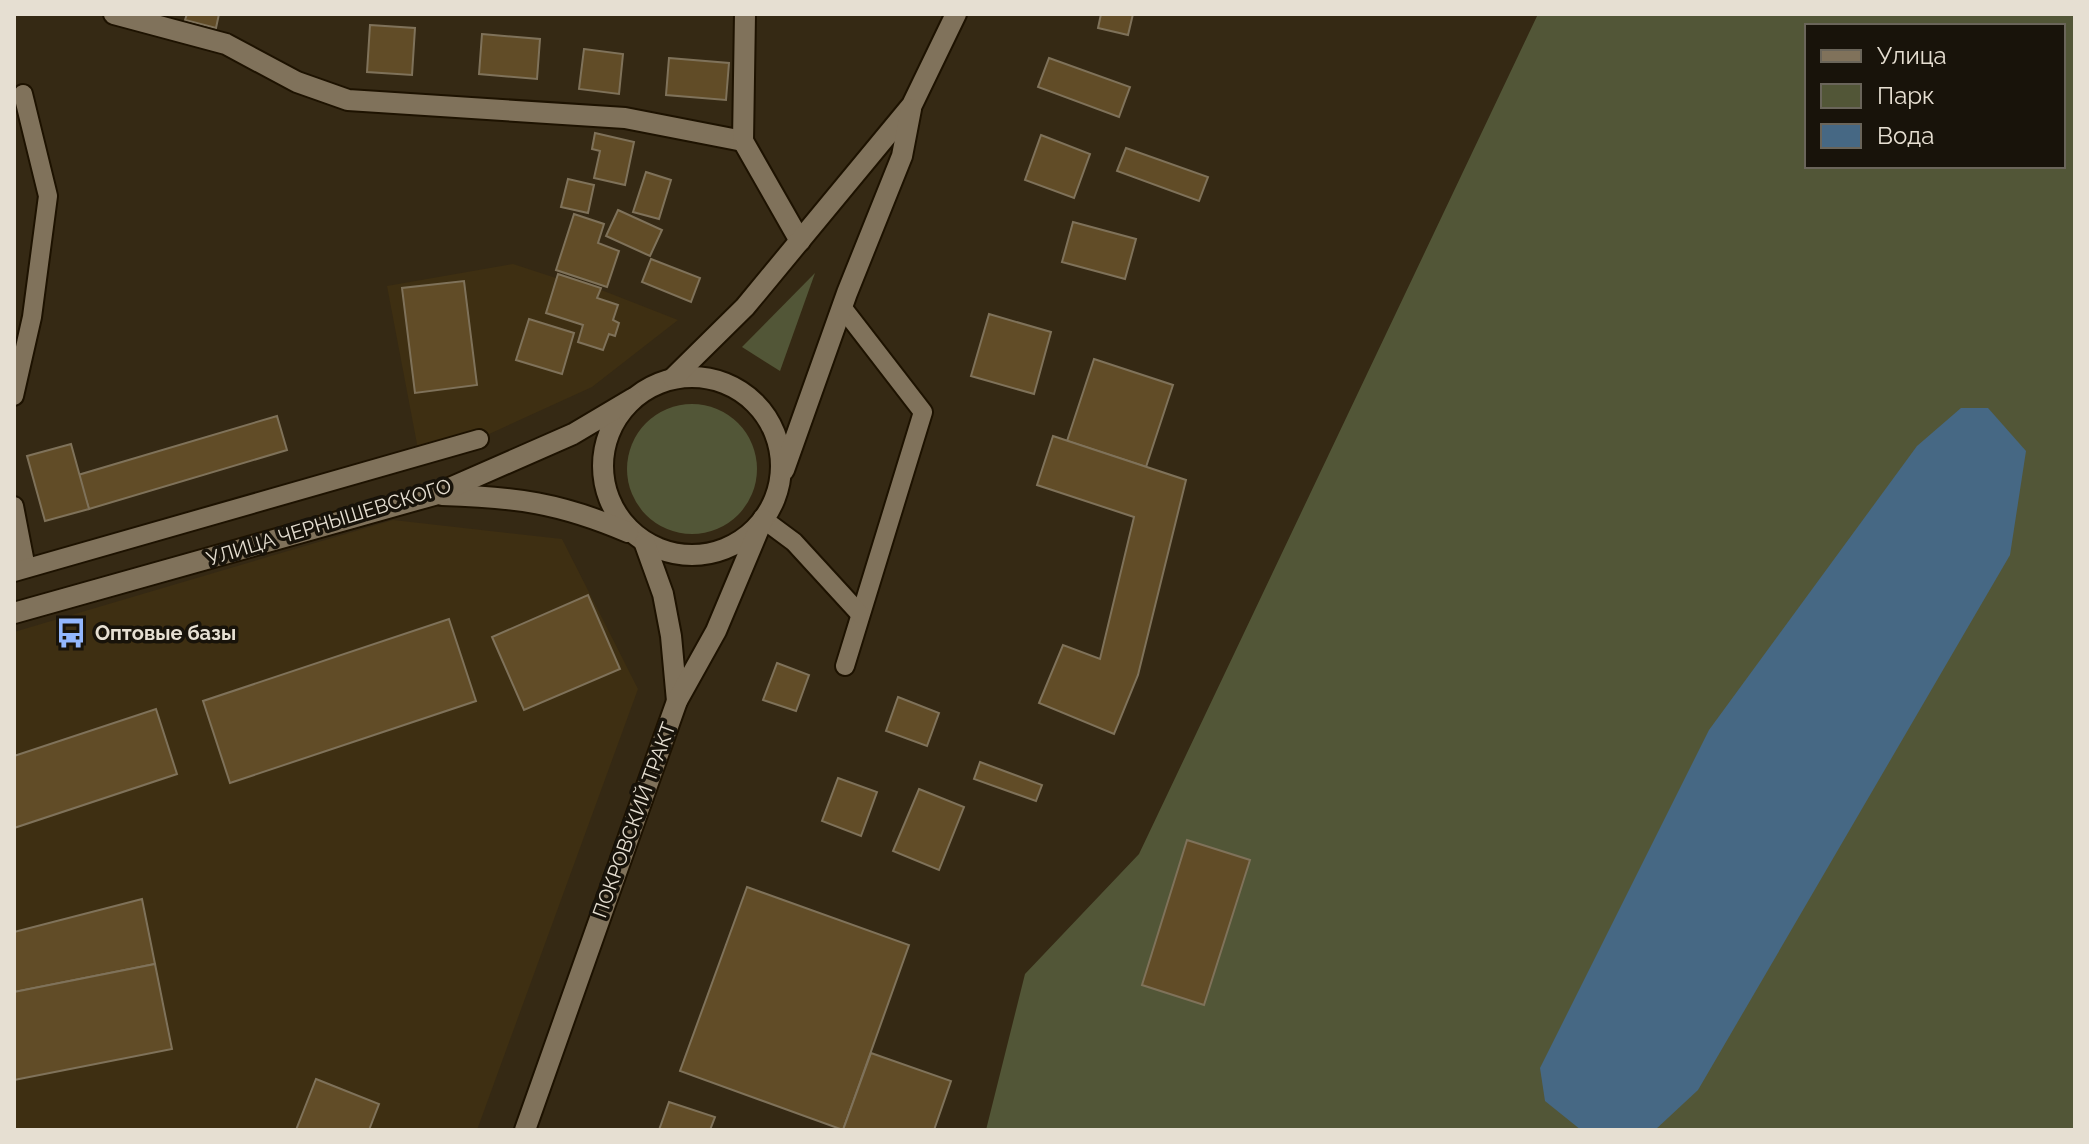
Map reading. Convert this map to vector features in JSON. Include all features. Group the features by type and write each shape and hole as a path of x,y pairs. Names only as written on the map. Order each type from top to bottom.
{"main road":[{"path":"114,14 226,44 297,82 348,100 625,118 743,141"},
{"path":"745,14 743,141 800,241"},
{"path":"673,378 745,307 912,105 956,14"},
{"path":"434,495 538,501 586,514 673,553 695,555 714,552 750,534 773,502 842,307 902,156 912,105"},
{"path":"677,701 671,636 663,594 640,539 609,500 603,458 607,437 617,417 632,399 651,386 673,378 695,377 718,381 739,390 756,404 770,423 781,463 779,483"},
{"name":"УЛИЦА ЧЕРНЫШЕВСКОГО","path":"14,613 434,495 573,434 632,399"},
{"name":"ПОКРОВСКИЙ ТРАКТ","path":"525,1130 677,701 716,631 763,519"}],"lane":[{"path":"14,396 32,317 48,196 23,94"},
{"path":"842,307 923,412 845,666"},
{"path":"14,506 20,570 479,439"},
{"path":"763,519 794,542 860,614"}],"shaded area":[{"path":"513,264 556,278 558,274 563,275 678,320 592,387 421,465 387,286"},
{"path":"393,520 562,539 638,689 477,1130 14,1130 14,632"}],"green space":[{"path":"1538,14 2075,14 2075,1130 986,1130 1025,974 1139,854"},
{"path":"815,273 780,371 742,347"},
{"path":"692,404 717,409 738,423 752,444 757,469 752,494 738,515 717,529 692,534 667,529 646,515 632,494 627,469 632,444 646,423 667,409"}],"water":[{"path":"1961,408 1988,408 2026,451 2010,555 1698,1090 1655,1130 1581,1130 1545,1101 1540,1068 1709,730 1917,446"}],"building":[{"path":"187,14 219,14 216,28 185,20"},
{"path":"1101,14 1133,14 1128,35 1098,28"},
{"path":"370,25 415,28 412,75 367,72"},
{"path":"482,34 540,39 537,79 479,74"},
{"path":"584,49 623,54 619,94 579,89"},
{"path":"669,58 729,63 726,100 666,95"},
{"path":"1049,58 1130,87 1119,117 1038,87"},
{"path":"595,133 634,142 625,185 594,178 600,151 592,149"},
{"path":"1041,135 1090,154 1074,198 1025,180"},
{"path":"1126,148 1208,177 1199,201 1117,171"},
{"path":"646,172 671,180 659,219 633,212"},
{"path":"568,179 594,185 588,213 561,207"},
{"path":"618,210 662,230 650,256 606,236"},
{"path":"574,214 604,224 598,243 619,251 607,287 556,270"},
{"path":"1073,222 1136,239 1125,279 1062,262"},
{"path":"651,259 700,278 691,302 642,282"},
{"path":"558,274 601,288 597,298 618,305 613,320 619,323 615,336 609,334 603,350 578,342 583,325 546,313"},
{"path":"464,281 477,385 415,393 402,288"},
{"path":"989,314 1051,332 1034,394 971,376"},
{"path":"529,319 574,333 562,374 516,360"},
{"path":"1094,359 1173,385 1146,467 1067,441"},
{"path":"277,416 287,450 89,509 78,475"},
{"path":"1053,436 1186,480 1138,675 1114,734 1039,703 1063,645 1100,659 1134,517 1037,485"},
{"path":"71,444 89,509 45,521 27,456"},
{"path":"588,595 620,669 524,710 492,637"},
{"path":"449,619 476,701 230,783 203,701"},
{"path":"777,663 809,675 796,711 763,700"},
{"path":"898,697 939,713 927,746 886,731"},
{"path":"156,709 177,774 14,828 14,756"},
{"path":"980,762 1042,785 1036,801 974,779"},
{"path":"838,778 877,792 861,836 822,821"},
{"path":"919,789 964,807 939,870 893,851"},
{"path":"1187,840 1250,860 1204,1005 1142,985"},
{"path":"747,887 909,945 843,1130 680,1071"},
{"path":"142,899 155,964 14,992 14,932"},
{"path":"155,964 172,1049 14,1080 14,992"},
{"path":"871,1053 951,1081 934,1130 843,1130"},
{"path":"316,1079 379,1104 369,1130 296,1130"},
{"path":"669,1102 715,1117 710,1130 659,1130"}],"place":[{"name":"Оптовые базы","path":"71,633"}]}
